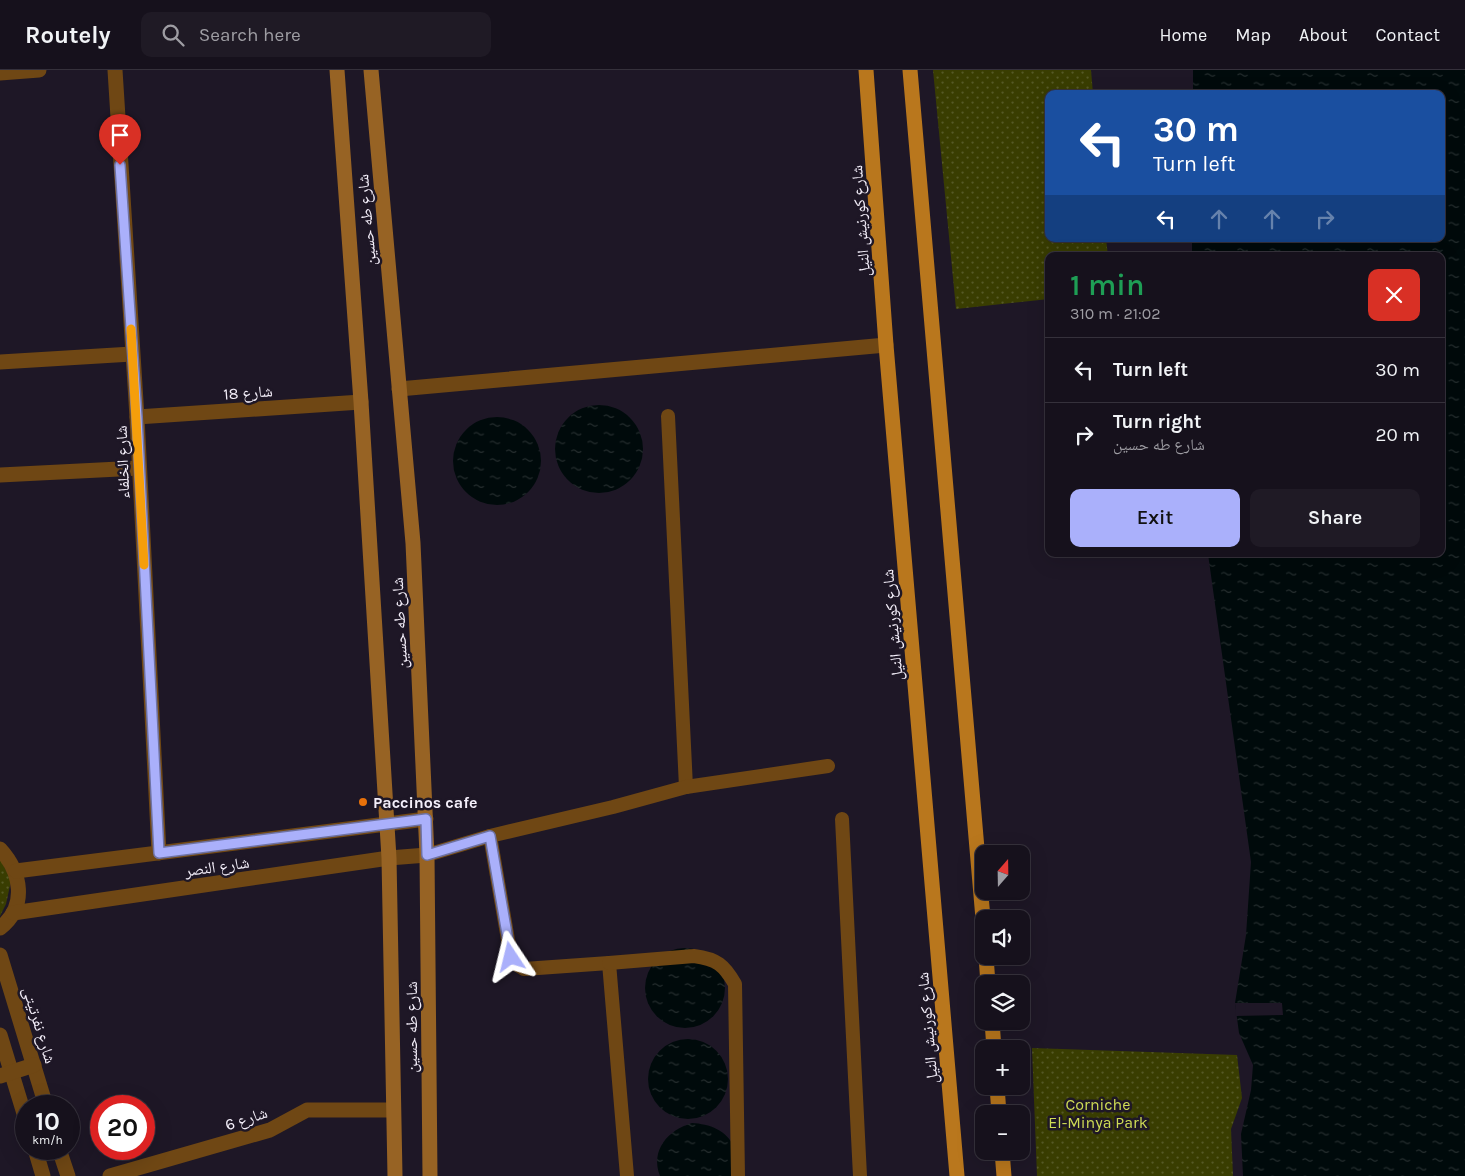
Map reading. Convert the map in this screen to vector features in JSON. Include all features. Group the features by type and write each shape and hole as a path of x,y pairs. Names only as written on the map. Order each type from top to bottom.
{"main road":[{"name":"شارع طه حسين","path":"337,70 361,402 389,858 394,1176"},
{"name":"شارع طه حسين","path":"371,70 413,542 427,855 430,1176"},
{"name":"شارع كورنيش النيل","path":"866,70 886,345 957,1176"},
{"path":"910,70 982,910"},
{"path":"1003,1160 1004,1176"}],"street":[{"path":"0,73 39,70"},
{"name":"شارع الخلفاء","path":"114,70 137,417 159,853"},
{"path":"399,389 886,345"},
{"path":"0,362 132,354"},
{"name":"شارع 18","path":"137,417 361,402"},
{"path":"0,475 139,468"},
{"name":"شارع النصر","path":"16,871 426,819"},
{"path":"0,849 16,871 18,892 13,912 0,928"},
{"name":"شارع النصر","path":"13,912 389,858 427,855"},
{"name":"شارع نفرتيتى","path":"0,955 43,1095"},
{"path":"0,1035 6,1074 15,1095"},
{"path":"6,1074 34,1064"},
{"name":"شارع 6","path":"110,1176 270,1130 307,1110 393,1110"},
{"path":"38,1160 43,1176"},
{"path":"63,1160 68,1176"}],"lane":[{"path":"668,416 686,787"},
{"path":"427,855 490,836 613,807 686,787 828,766"},
{"path":"842,819 860,1176"},
{"path":"490,836 511,957 516,964 524,969 694,956 708,958 726,967 735,984 738,1176"},
{"path":"609,963 628,1176"}],"green space":[{"path":"933,70 1091,70 1093,90 1045,90 1045,242 1106,242 1108,252 1045,252 1045,299 956,309"},
{"path":"0,858 11,881 6,904 0,916"},
{"name":"Corniche El-Minya Park","path":"1032,1048 1237,1055 1242,1098 1231,1129 1233,1176 1037,1176"}],"water":[{"path":"1193,70 1465,70 1465,1176 1243,1176 1241,1134 1251,1090 1253,1065 1239,1033 1235,1003 1246,935 1251,862 1208,557 1445,557 1445,252 1192,252 1192,242 1445,242 1445,90 1193,90"},
{"path":"599,405 616,409 630,418 639,432 643,449 639,466 630,480 616,489 599,493 582,489 568,480 559,466 555,449 559,432 568,418 582,409"},
{"path":"497,417 514,421 528,430 537,444 541,461 537,478 528,492 514,501 497,505 480,501 466,492 457,478 453,461 457,444 466,430 480,421"},
{"path":"685,948 700,951 713,960 722,973 725,988 722,1003 713,1016 700,1025 685,1028 670,1025 657,1016 648,1003 645,988 648,973 657,960 670,951"},
{"path":"688,1039 703,1042 716,1051 725,1064 728,1079 725,1094 716,1107 703,1116 688,1119 673,1116 660,1107 651,1094 648,1079 651,1064 660,1051 673,1042"},
{"path":"692,1123 705,1125 723,1132 735,1151 735,1176 660,1176 657,1158 663,1142 675,1131"}],"pier":[{"path":"1235,1003 1282,1003 1283,1015 1236,1016"}],"slow traffic":[{"path":"131,329 144,565"}],"place":[{"name":"Paccinos cafe","path":"363,802"}],"route":[{"path":"120,165 137,417 159,853 426,819 427,855 490,836 511,957"}]}
